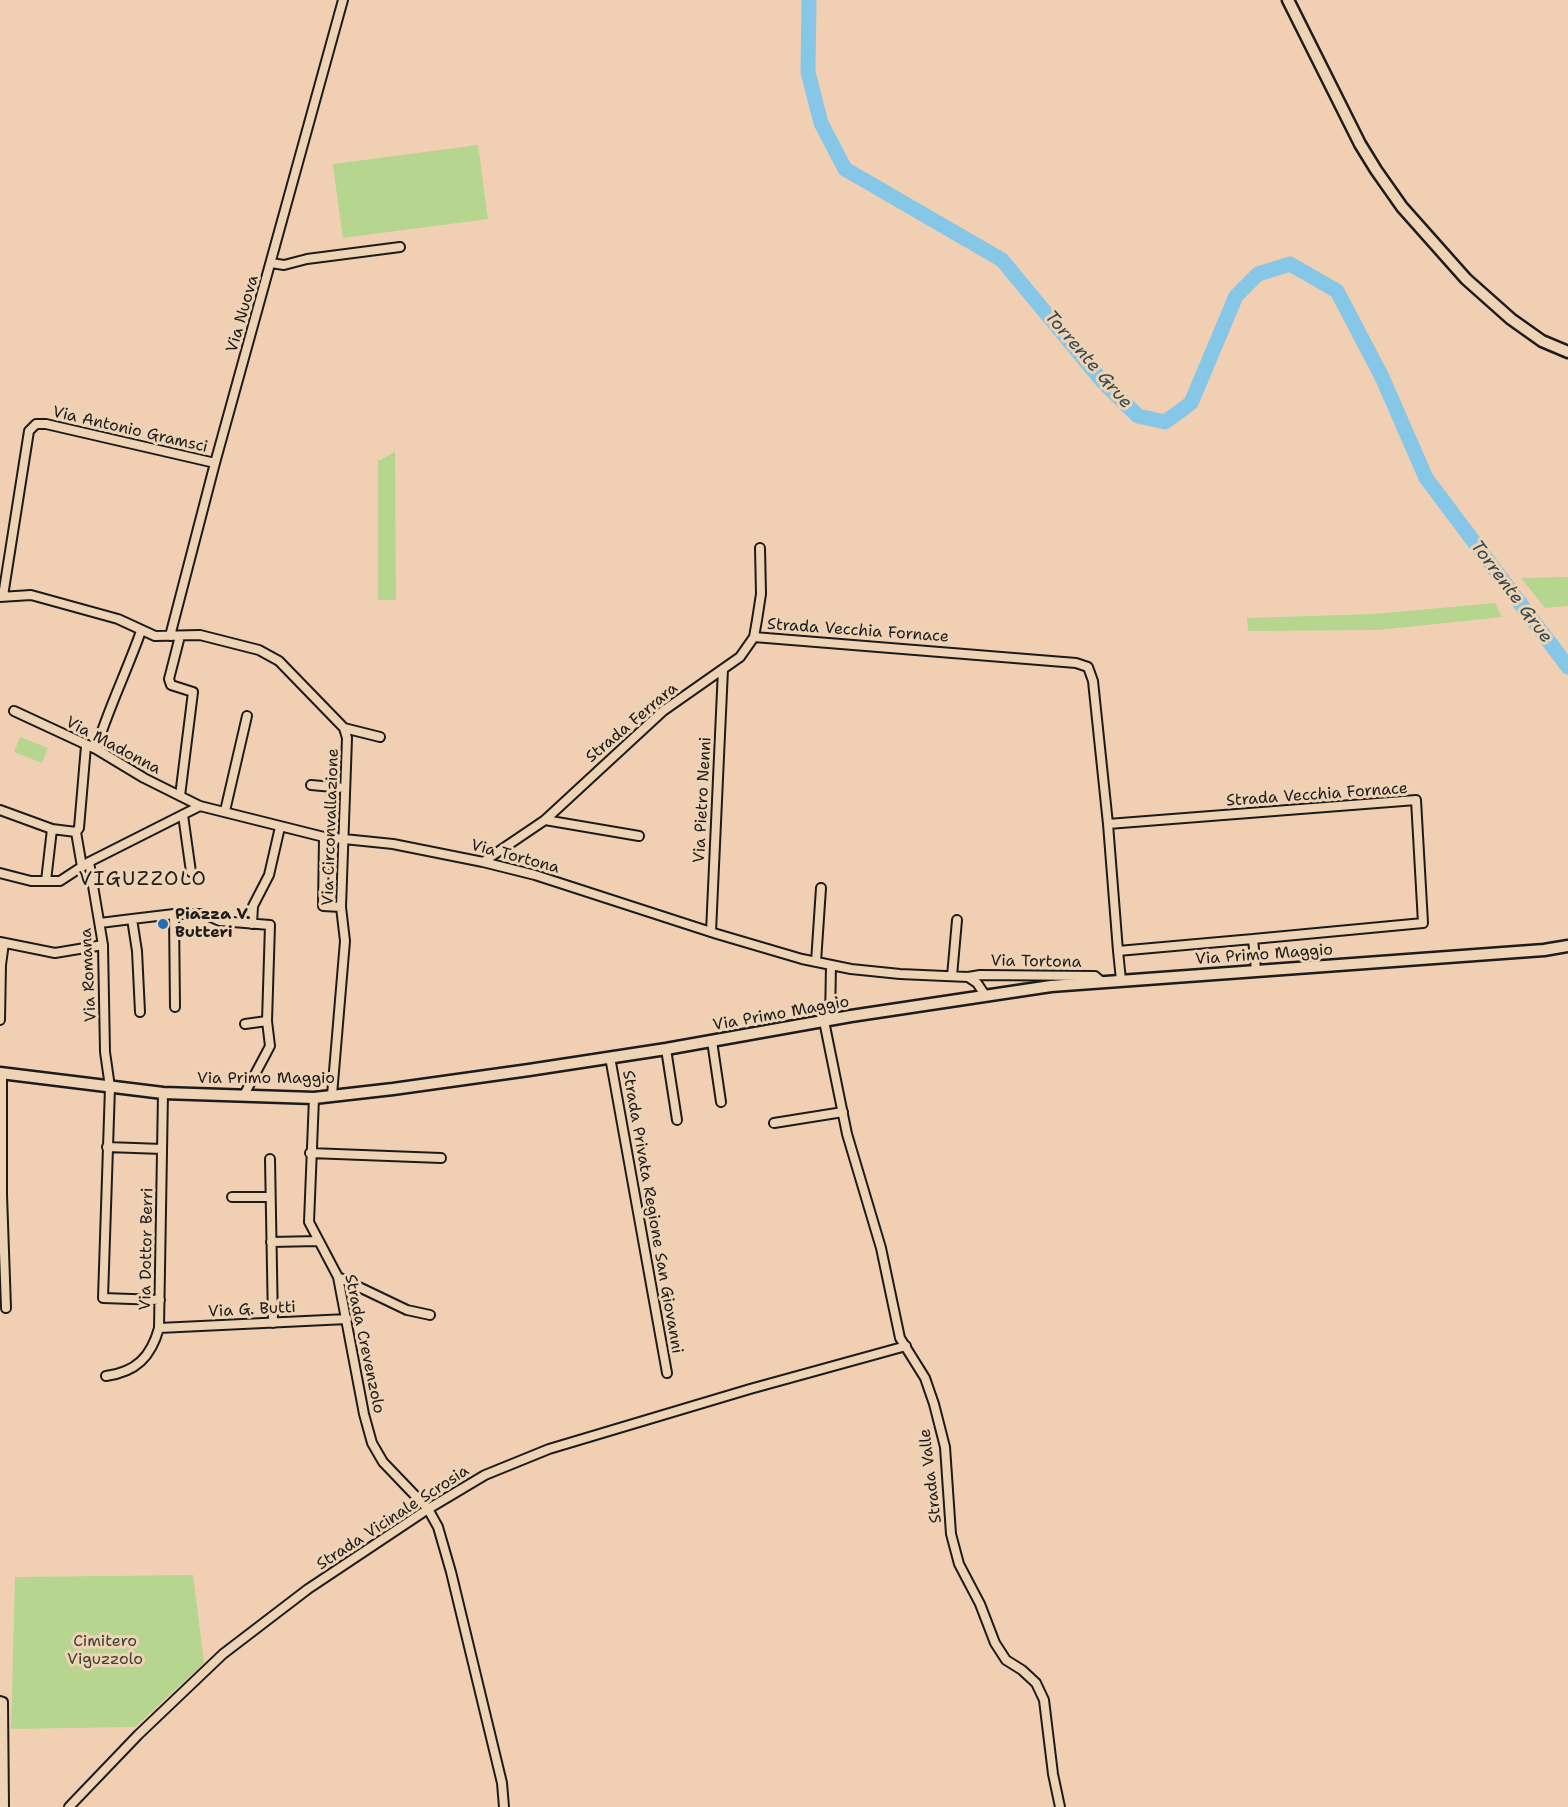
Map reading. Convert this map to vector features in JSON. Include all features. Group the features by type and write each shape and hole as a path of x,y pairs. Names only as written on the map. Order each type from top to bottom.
{"main road":[{"path":"1288,0 1360,144 1402,207 1466,279 1511,319 1542,341 1568,352"},
{"name":"Via Primo Maggio","path":"1,1073 163,1093 314,1098 393,1089 666,1049 985,995 1121,980 1533,951 1568,946"}],"street":[{"name":"Via Nuova","path":"170,636 215,463 343,0"},
{"path":"271,263 284,265 306,259 400,247"},
{"name":"Via Antonio Gramsci","path":"2,596 29,431 36,424 46,424 215,463"},
{"name":"Strada Ferrara","path":"483,862 544,820 663,711 740,657 754,637 761,594 760,548"},
{"name":"Via Circonvallazione","path":"2,596 31,596 118,619 155,636 200,635 220,638 259,650 279,661 344,728 347,738 341,907 345,941 332,1095"},
{"path":"96,750 141,631"},
{"path":"180,636 169,680 171,685 193,692 180,796"},
{"name":"Strada Vecchia Fornace","path":"754,637 965,653 1076,663 1088,667 1093,681 1118,951 1423,923 1416,800 1108,824"},
{"name":"Via Pietro Nenni","path":"711,932 723,669"},
{"name":"Via Madonna","path":"14,711 96,750 144,778 200,806"},
{"path":"225,811 247,716"},
{"path":"344,728 380,737"},
{"name":"Via Romana","path":"86,746 79,828 76,832 86,864 103,945 105,1052 110,1087 103,1298 160,1300"},
{"path":"311,785 344,788"},
{"path":"0,873 31,881 60,881 86,864 200,806"},
{"name":"Via Tortona","path":"200,806 324,837 393,844 535,875 711,932 816,962 850,969 968,977 980,975 1095,976 1102,982"},
{"path":"0,810 52,829 76,832"},
{"path":"183,814 191,872"},
{"path":"544,820 639,836"},
{"path":"252,924 253,906 269,875 280,827"},
{"path":"46,881 52,829"},
{"path":"324,837 323,906 341,907"},
{"path":"816,962 821,888"},
{"path":"174,914 175,1007"},
{"path":"100,923 133,923 174,914 204,914 220,921 270,926 267,1022 270,1046 244,1095"},
{"path":"952,976 957,920"},
{"path":"133,923 140,1012"},
{"path":"1253,939 1256,970"},
{"path":"0,1020 2,943 55,953 103,945"},
{"path":"1118,951 1121,980"},
{"name":"Strada Valle","path":"831,965 827,1021 847,1134 882,1248 900,1338 925,1378 934,1404 945,1447 951,1534 959,1564 980,1604 995,1643 1006,1660 1036,1683 1044,1700 1053,1774 1060,1807"},
{"name":"Via Tortona","path":"968,977 977,983 985,995"},
{"path":"245,1024 267,1022"},
{"path":"712,1041 721,1101"},
{"path":"666,1049 677,1120"},
{"name":"Strada Privata Regione San Giovanni","path":"610,1057 667,1373"},
{"path":"1,1073 6,1308"},
{"name":"Via Dottor Berri","path":"106,1376 124,1374 136,1365 155,1343 159,1328 163,1093"},
{"name":"Strada Crevenzolo","path":"314,1098 309,1222 339,1277 364,1414 372,1443 383,1462 428,1509 438,1527 502,1783 504,1807"},
{"path":"774,1123 843,1112"},
{"path":"107,1148 162,1149"},
{"path":"310,1153 441,1158"},
{"path":"270,1159 273,1323"},
{"path":"232,1197 270,1197"},
{"path":"271,1242 318,1241"},
{"path":"339,1277 407,1310 430,1316"},
{"name":"Via G. Butti","path":"159,1328 347,1319"},
{"name":"Strada Vicinale Scrosia","path":"69,1807 138,1735 222,1654 308,1589 428,1509 485,1475 549,1449 906,1346"},
{"path":"0,1701 3,1702 4,1807"}],"green space":[{"path":"478,145 488,219 343,238 332,159 333,164"},
{"path":"395,452 396,600 378,600 378,461"},
{"path":"1568,577 1568,606 1545,608 1521,578"},
{"path":"1495,603 1502,617 1379,630 1248,631 1247,618 1374,614"},
{"path":"20,737 48,748 42,763 14,752"},
{"name":"Cimitero Viguzzolo","path":"193,1575 204,1663 135,1727 11,1729 15,1577"}],"waterway":[{"name":"Torrente Grue","path":"809,0 808,72 821,123 845,169 1002,260 1103,382 1138,416 1165,422 1191,403 1236,296 1258,274 1290,264 1337,291 1382,377 1426,478 1568,667"}],"place":[{"name":"Piazza V. Butteri","path":"163,924"}],"district":[{"name":"VIGUZZOLO","path":"143,880"}]}
